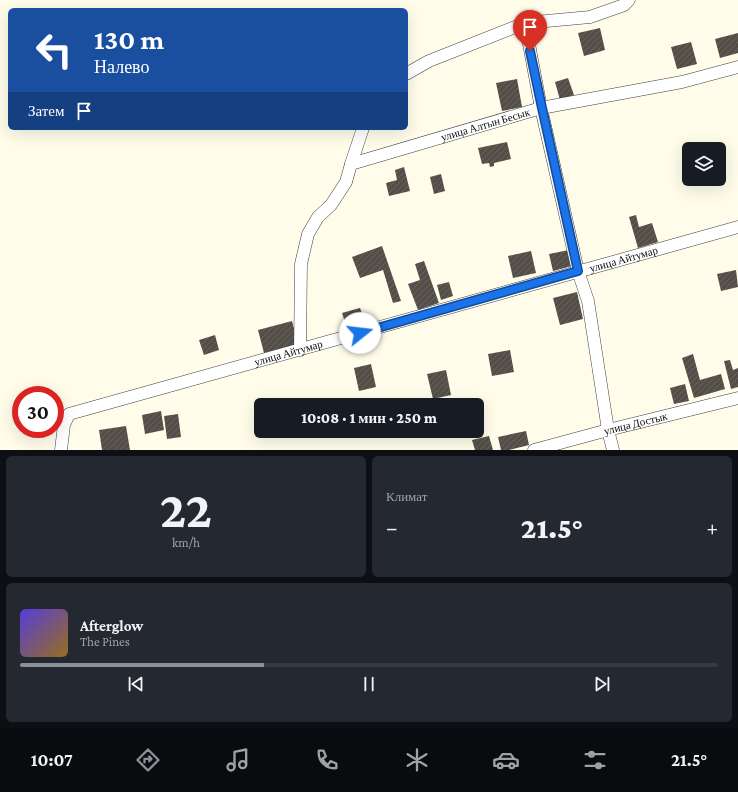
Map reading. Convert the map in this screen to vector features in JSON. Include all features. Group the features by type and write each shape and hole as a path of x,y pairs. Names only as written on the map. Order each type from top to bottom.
{"street":[{"path":"408,73 429,61 525,23 590,17 624,5 628,0"},
{"path":"525,23 578,271 588,301 608,430 614,450"},
{"name":"улица Алтын Бесык","path":"351,164 542,108 682,82 738,67"},
{"path":"300,350 301,264 308,234 318,217 331,204 346,182 362,130"},
{"name":"улица Айтумар","path":"61,450 64,425 69,414 738,227"},
{"name":"улица Достык","path":"534,450 738,398"}],"building":[{"path":"600,28 605,50 584,56 578,33"},
{"path":"738,33 738,53 720,58 715,39"},
{"path":"691,42 697,64 677,69 671,47"},
{"path":"568,78 574,95 560,100 555,82"},
{"path":"517,79 522,107 502,111 496,83"},
{"path":"507,142 511,159 494,163 494,166 490,167 489,163 482,164 478,148"},
{"path":"404,167 410,191 389,196 386,183 397,180 395,170"},
{"path":"441,174 445,191 434,194 430,177"},
{"path":"636,215 639,227 652,223 658,242 638,248 629,217"},
{"path":"382,246 401,301 393,303 383,270 360,278 352,257"},
{"path":"569,250 572,266 553,271 549,254"},
{"path":"531,251 536,273 513,278 508,256"},
{"path":"424,261 439,303 418,310 408,284 420,280 415,264"},
{"path":"736,270 738,287 721,291 717,274"},
{"path":"449,282 453,296 441,300 437,285"},
{"path":"577,292 583,319 560,325 553,298"},
{"path":"360,308 365,322 347,328 342,313"},
{"path":"292,321 298,344 264,353 258,330"},
{"path":"215,335 219,350 204,355 199,340"},
{"path":"510,350 514,372 492,376 488,354"},
{"path":"693,354 700,380 721,374 725,389 694,398 682,358"},
{"path":"730,360 733,370 738,368 738,387 731,389 724,361"},
{"path":"371,364 376,387 359,391 354,368"},
{"path":"446,370 451,395 433,398 427,374"},
{"path":"685,384 689,401 674,404 670,388"},
{"path":"161,411 164,430 145,434 142,415"},
{"path":"178,414 181,437 167,439 164,416"},
{"path":"126,426 130,450 102,450 99,430"},
{"path":"526,431 529,445 509,450 501,450 498,437"},
{"path":"489,436 493,450 475,450 472,440"}],"route":[{"path":"360,333 578,271 530,51"}]}
